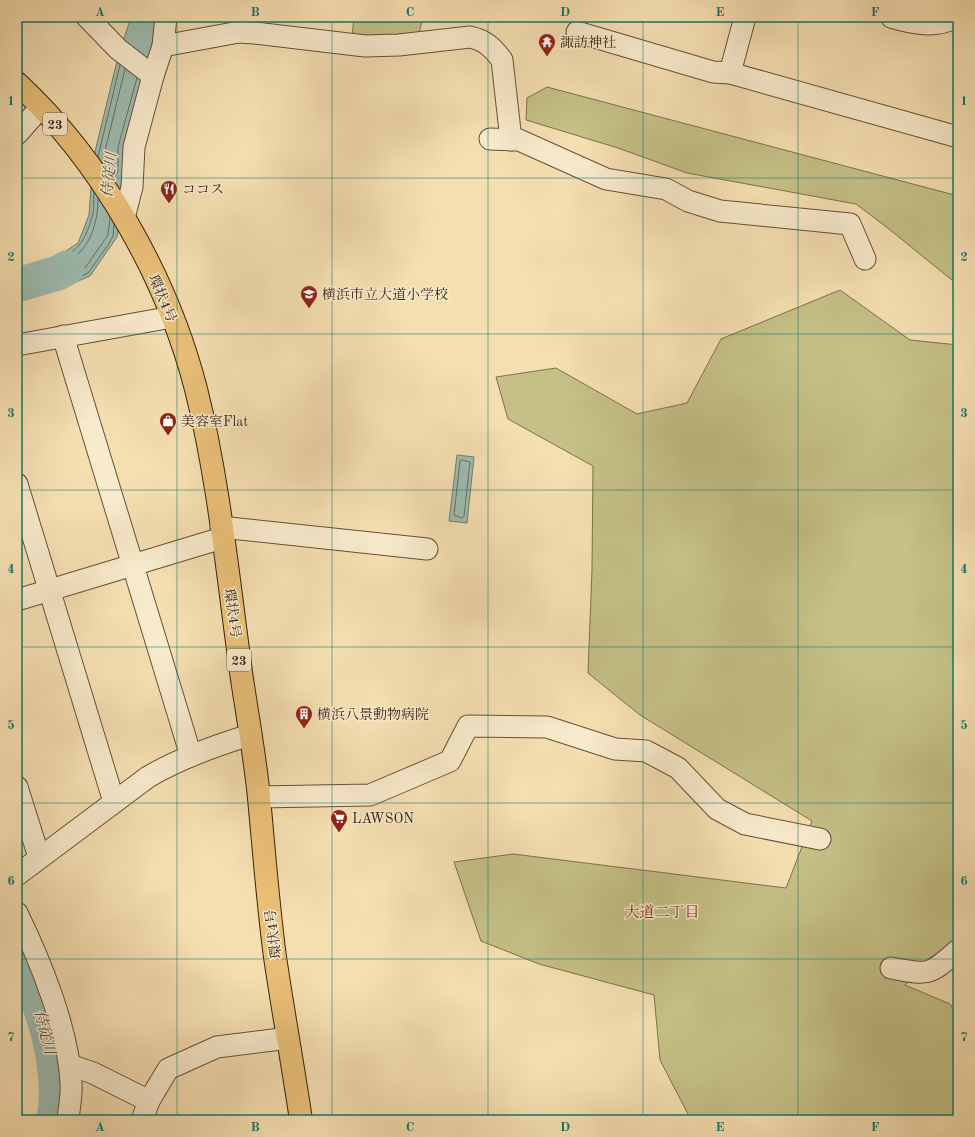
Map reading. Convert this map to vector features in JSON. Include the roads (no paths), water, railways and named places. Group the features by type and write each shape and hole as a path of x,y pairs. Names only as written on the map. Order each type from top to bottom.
{"main road":[{"name":"23","path":"17,83 41,107 90,166 123,216"},
{"name":"環状4号","path":"123,216 147,261 172,317 195,388 222,532 259,797 275,958 301,1120"}],"street":[{"path":"87,17 118,49 151,74"},
{"path":"123,216 132,187 134,147 151,74 163,46 166,17"},
{"path":"730,73 745,17"},
{"path":"892,17 911,22 929,24 955,17"},
{"path":"163,46 239,32 255,32 365,46 400,46 470,37 482,39 496,51 502,60 511,140"},
{"path":"577,32 713,72 730,73 958,137"},
{"path":"17,134 41,107"},
{"path":"490,139 518,140 606,179 666,189 688,200 720,211 850,224 865,259"},
{"path":"17,345 172,317"},
{"path":"63,336 191,756"},
{"path":"17,484 114,802"},
{"path":"17,600 133,565 222,532 427,549"},
{"path":"259,797 370,794 450,761 468,726 547,727 615,749 646,751 678,768 717,809 745,824 820,839"},
{"path":"17,875 39,857 152,774 209,748 250,735"},
{"path":"17,787 39,857"},
{"path":"17,913 32,944 59,1019 70,1065 72,1085 68,1120"},
{"path":"891,968 918,973 928,973 938,967 958,950"},
{"path":"70,1065 93,1073 145,1110 168,1069 217,1047 288,1038"}],"water":[{"path":"131,17 162,17 122,183 117,237 90,276 69,285 26,298 18,268 58,256 78,243 89,215 93,160 118,57"},
{"path":"457,455 474,457 467,523 449,521"}],"waterway":[{"name":"侍従川","path":"17,285 58,273 67,268"},
{"name":"侍従川","path":"17,948 34,989 48,1032 53,1054 56,1076 54,1120"}],"place":[{"name":"諏訪神社","path":"547,57"},
{"name":"ココス","path":"169,204"},
{"name":"横浜市立大道小学校","path":"309,309"},
{"name":"美容室Flat","path":"168,436"},
{"name":"横浜八景動物病院","path":"304,729"},
{"name":"LAWSON","path":"339,833"}],"district":[{"name":"大道二丁目","path":"662,912"}]}
